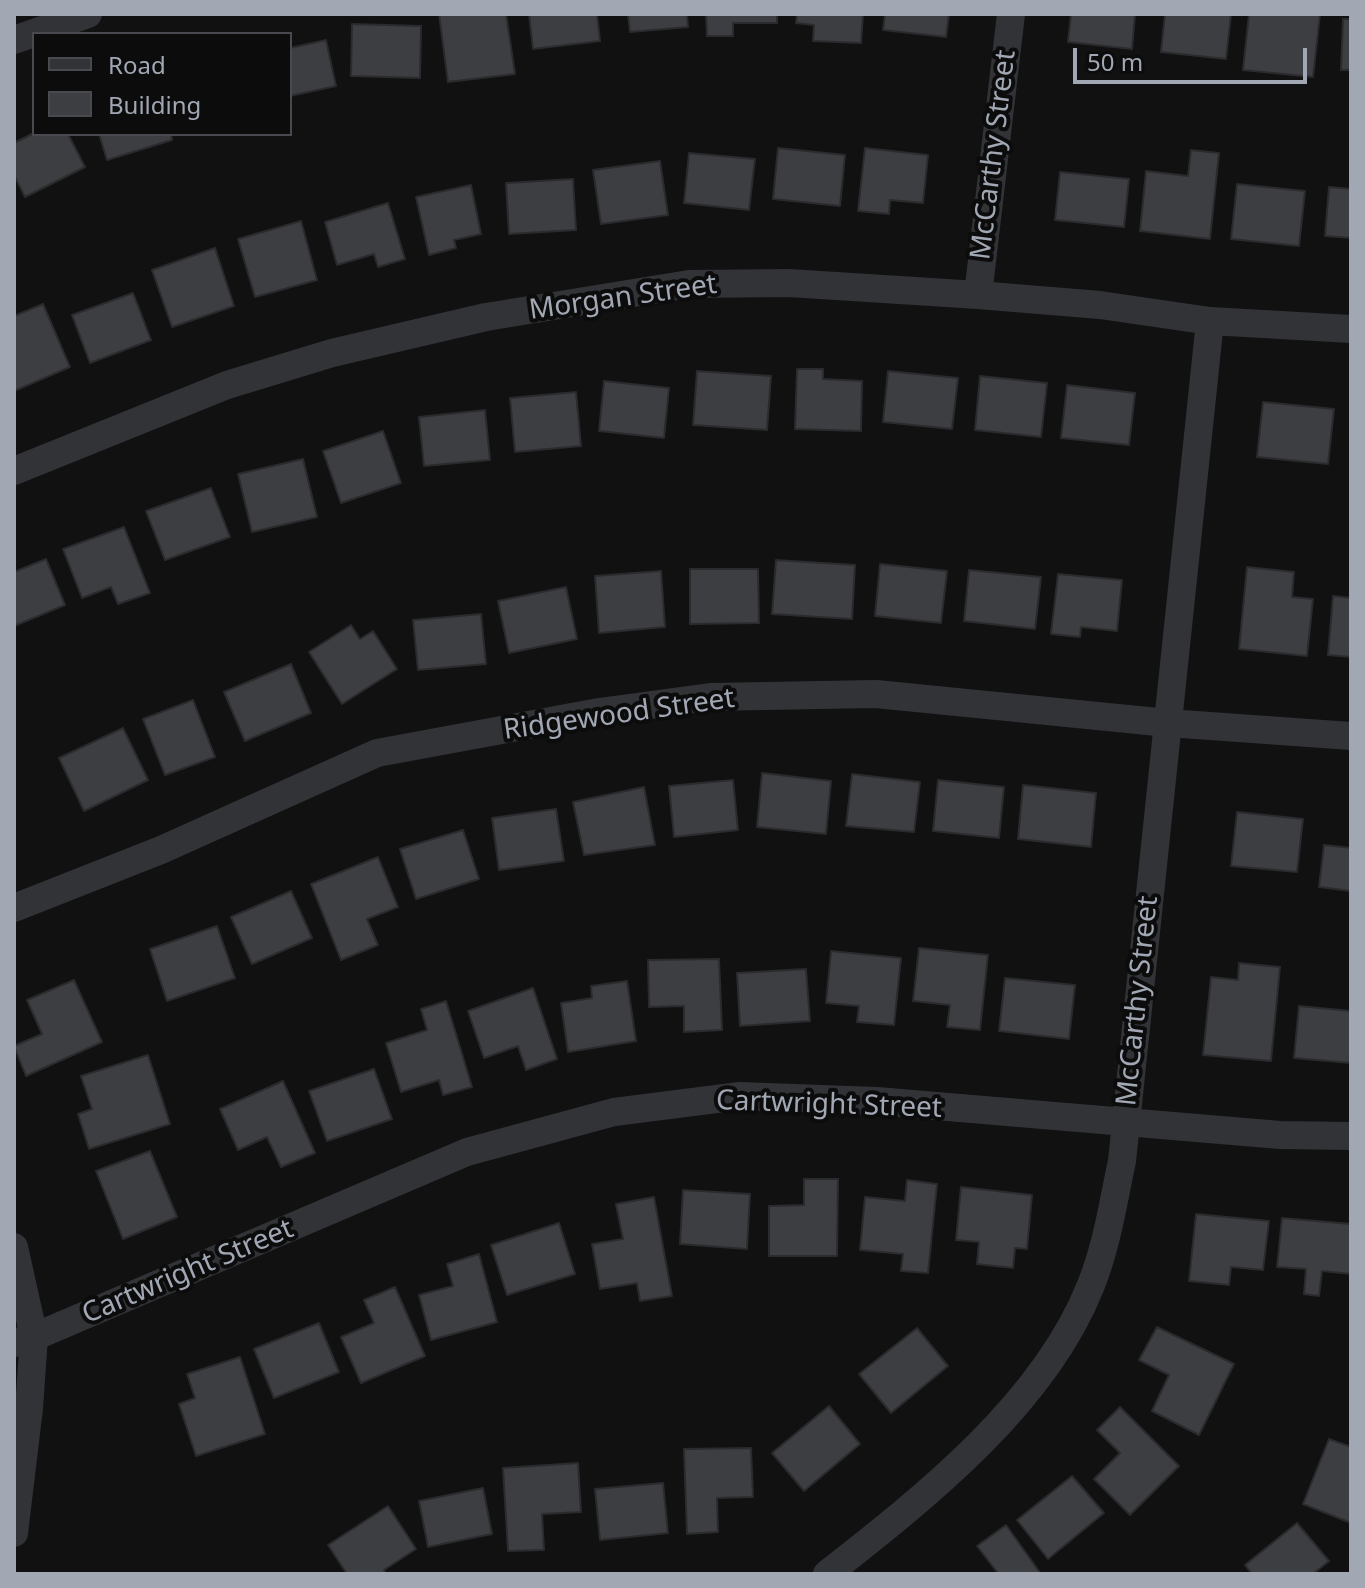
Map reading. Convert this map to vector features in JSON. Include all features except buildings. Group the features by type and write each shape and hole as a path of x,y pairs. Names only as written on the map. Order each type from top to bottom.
{"street":[{"path":"37,32 88,14"},
{"name":"McCarthy Street","path":"978,295 1011,14"},
{"name":"Morgan Street","path":"14,471 227,385 332,353 486,317 689,284 789,283 978,295 1100,305 1210,321 1351,329"},
{"name":"McCarthy Street","path":"827,1574 962,1461 1027,1394 1075,1320 1091,1286 1108,1231 1122,1161 1210,321"},
{"name":"Ridgewood Street","path":"14,908 161,850 377,753 599,712 710,697 876,694 1168,723 1351,736"},
{"name":"Cartwright Street","path":"24,1340 467,1152 614,1112 740,1096 877,1101 1280,1135 1351,1136"},
{"path":"14,1247 24,1340 14,1533"}]}
